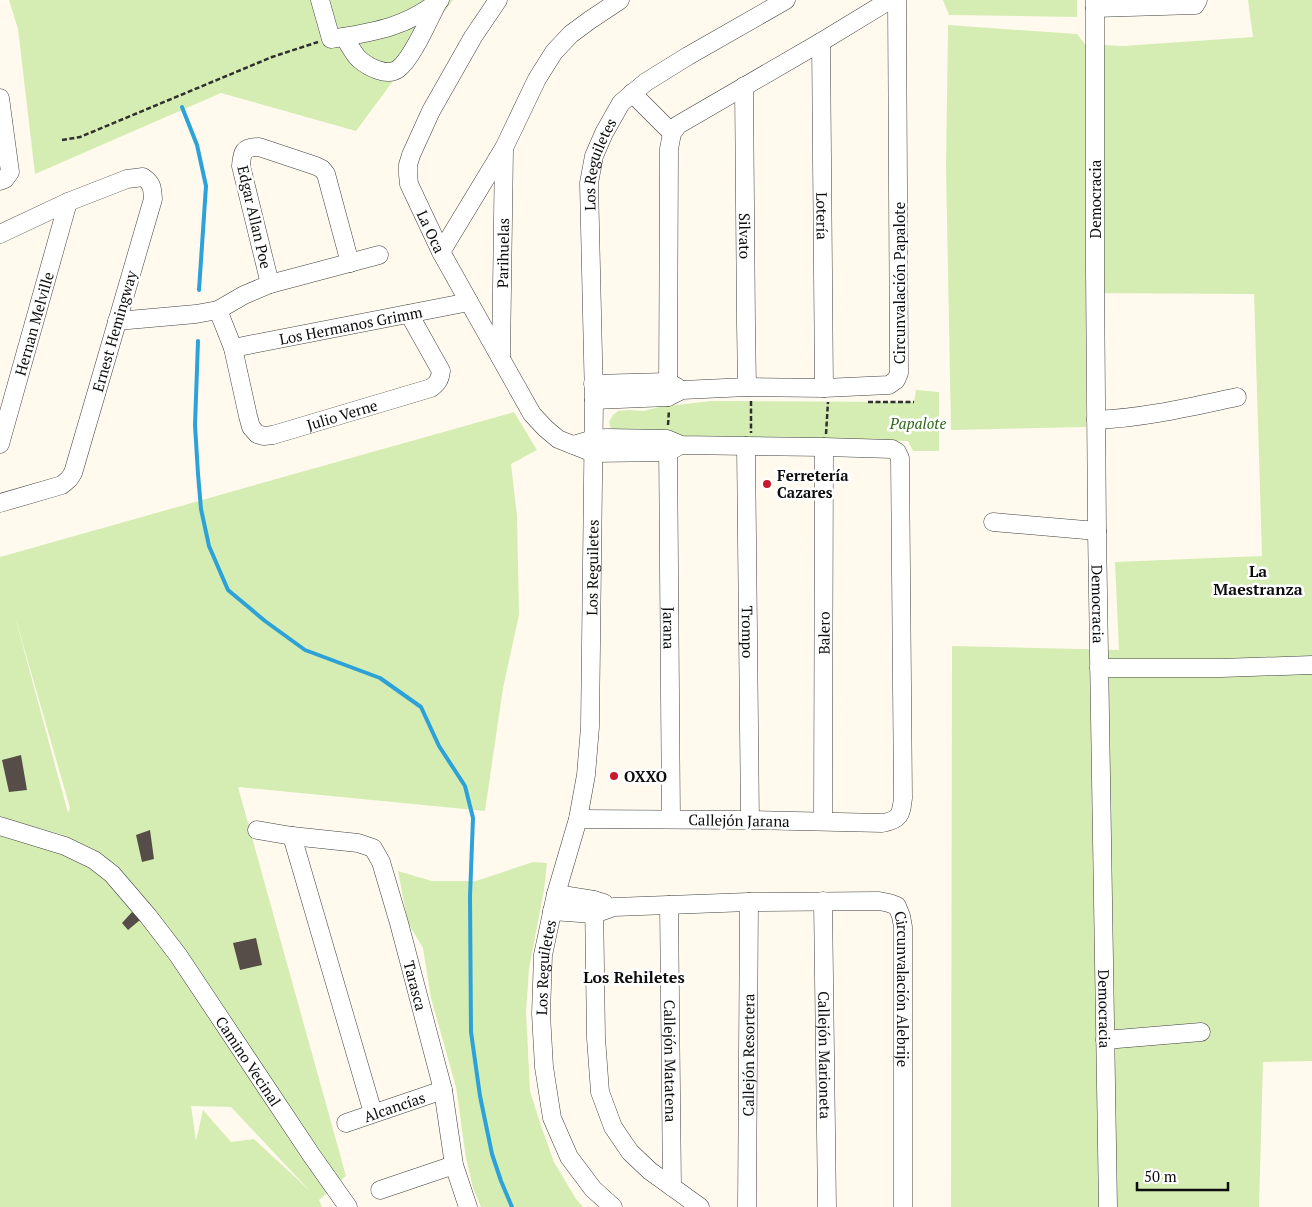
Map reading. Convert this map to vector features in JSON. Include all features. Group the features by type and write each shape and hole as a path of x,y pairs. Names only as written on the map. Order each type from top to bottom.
{"street":[{"path":"320,0 337,38 372,68 386,72 396,71 408,59 439,1"},
{"name":"La Oca","path":"498,0 473,37 431,111 416,142 408,165 409,184 441,252 532,414 544,428 558,439 573,446 593,446"},
{"name":"Parihuelas","path":"441,252 504,148 537,79 554,52 571,34 620,0"},
{"name":"Los Reguiletes","path":"613,1207 592,1188 568,1157 552,1118 544,1067 541,1014 543,955 556,894 578,819 586,775 590,727 594,392 589,184 594,156 604,132 622,103 646,82 786,0"},
{"path":"672,390 669,149 672,133 678,125 890,0"},
{"name":"Circunvalación Papalote","path":"594,392 672,390 749,397 824,388 889,385 896,380 899,373 897,0"},
{"path":"1095,4 1195,5 1198,0"},
{"path":"337,38 393,27 416,17 439,1"},
{"name":"Democracia","path":"1095,4 1098,668 1108,1207"},
{"name":"Lotería","path":"821,42 824,388"},
{"name":"Silvato","path":"744,86 745,305 749,397"},
{"path":"632,94 672,133"},
{"path":"0,98 10,172 5,179 0,181"},
{"name":"Edgar Allan Poe","path":"270,284 241,166 245,150 251,147 259,147 322,169 326,174 350,263"},
{"name":"Parihuelas","path":"500,357 504,148"},
{"name":"Ernest Hemingway","path":"0,503 51,490 62,485 73,473 153,199 152,188 150,182 143,177 127,179 68,202"},
{"path":"0,234 68,202"},
{"name":"Hernan Melville","path":"0,444 68,202"},
{"path":"117,321 196,314 218,310 244,295 270,284 379,255"},
{"name":"Los Hermanos Grimm","path":"233,348 469,302"},
{"path":"218,310 233,348"},
{"name":"Julio Verne","path":"233,348 252,427 257,434 264,436 272,435 431,388 437,383 441,371 409,314"},
{"path":"1096,420 1122,419 1237,397"},
{"name":"Jarana","path":"670,819 672,445"},
{"path":"593,446 824,447"},
{"name":"Trompo","path":"746,446 750,820"},
{"name":"Callejón Jarana","path":"578,819 882,823 892,822 899,817 902,808 903,788 900,458 897,452 892,449 824,447"},
{"name":"Balero","path":"823,821 824,447"},
{"path":"993,522 1097,531"},
{"path":"1098,668 1221,668 1312,665"},
{"name":"Camino Vecinal","path":"0,826 65,846 94,860 112,874 178,955 348,1207"},
{"name":"Tarasca","path":"257,830 358,843 373,848 381,862 443,1090 454,1165 468,1207"},
{"path":"292,836 373,1114"},
{"path":"556,894 594,907"},
{"name":"Circunvalación Alebrije","path":"594,907 823,901 879,901 897,906 903,927 903,1207"},
{"name":"Callejón Marioneta","path":"823,901 827,1207"},
{"name":"Callejón Resortera","path":"747,1207 749,902"},
{"name":"Callejón Matatena","path":"669,904 672,1187"},
{"path":"552,911 594,907"},
{"path":"594,907 596,1038 600,1092 613,1127 630,1152 650,1171 700,1207"},
{"path":"1105,1040 1201,1032"},
{"name":"Alcancías","path":"346,1122 443,1090"},
{"path":"380,1190 454,1165"}],"path":[{"path":"62,140 89,133 272,57 307,45 337,38"},
{"path":"824,388 828,401 824,447"},
{"path":"672,390 670,405 672,445"},
{"path":"746,446 751,439 749,397"},
{"path":"866,402 914,402"}],"green space":[{"path":"9,0 453,0 356,131 221,93 35,174 18,29"},
{"path":"943,0 1077,0 1077,17 949,15"},
{"path":"1248,0 1312,0 1312,1061 1263,1062 1259,1207 951,1207 952,646 1119,650 1115,562 1262,556 1254,294 1086,293 1086,427 951,430 946,167 948,25 1077,34 1085,44 1123,46 1253,37"},
{"name":"Papalote","path":"916,390 939,392 939,451 913,451 908,441 694,438 612,433 609,422 618,411 644,411 659,407 711,401 914,402"},
{"path":"514,412 537,450 511,464 517,516 519,615 503,688 485,811 238,787 346,1176 319,1200 322,1207 0,1207 0,826 3,837 58,852 63,835 0,817 0,557","holes":["14,613 70,808 68,813","191,1106 231,1107 310,1191 254,1139 231,1142 203,1110 196,1141"]},
{"path":"533,862 547,863 544,890 529,969 526,1012 530,1091 554,1162 576,1199 583,1207 481,1207 473,1188 466,1158 456,1087 431,998 423,948 408,923 398,871 432,881 476,881"}],"building":[{"path":"21,755 27,790 9,792 2,760"},
{"path":"150,830 154,859 142,862 136,835"},
{"path":"132,912 140,920 128,930 122,923"},
{"path":"256,938 262,965 240,970 233,943"}],"waterway":[{"path":"182,107 197,145 206,186 199,290"},
{"path":"198,341 195,425 201,509 209,546 228,590 265,621 305,650 380,678 421,707 439,746 465,786 473,818 470,896 471,1032 480,1096 492,1154 512,1207"}],"place":[{"name":"Ferretería Cazares","path":"767,484"},
{"name":"OXXO","path":"614,776"}],"district":[{"name":"La Maestranza","path":"1258,580"},
{"name":"Los Rehiletes","path":"634,977"}]}
